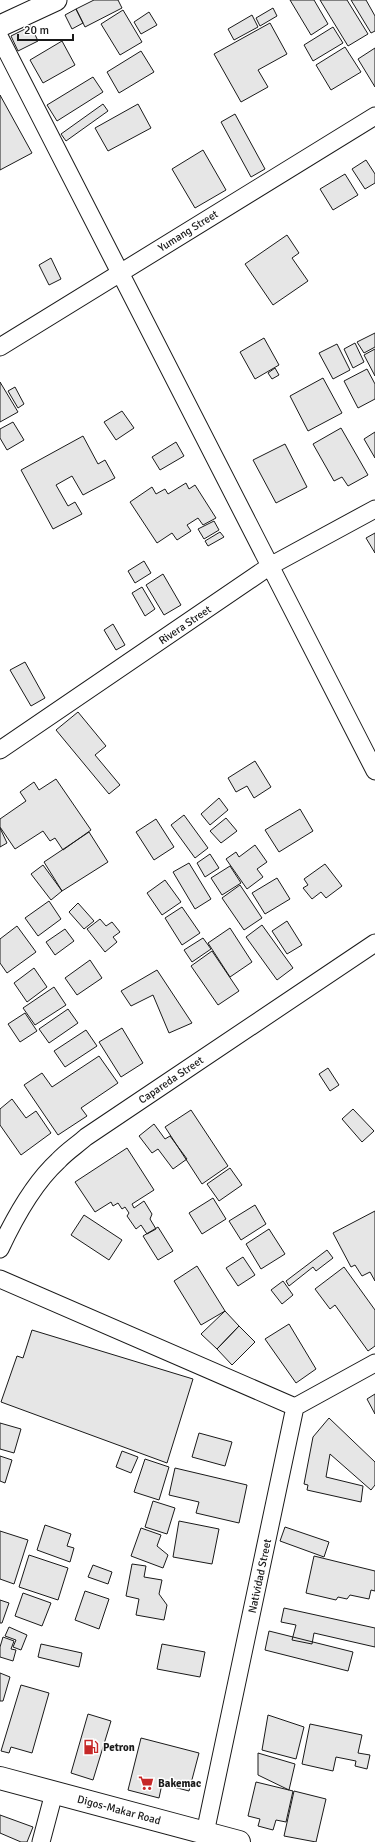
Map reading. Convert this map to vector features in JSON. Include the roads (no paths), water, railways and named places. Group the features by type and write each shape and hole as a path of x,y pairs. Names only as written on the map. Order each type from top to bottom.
{"main road":[{"name":"Digos-Makar Road","path":"0,1778 239,1842"}],"street":[{"path":"0,26 56,0"},
{"path":"0,38 375,771"},
{"name":"Yumang Street","path":"0,346 375,116"},
{"name":"Rivera Street","path":"0,750 270,566 375,509"},
{"name":"Capareda Street","path":"0,1249 14,1220 32,1193 57,1161 86,1137 375,943"},
{"path":"0,1279 295,1407 375,1364"},
{"name":"Natividad Street","path":"205,1833 295,1407"},
{"path":"41,1842 54,1793"}],"place":[{"name":"Petron","path":"91,1747"},
{"name":"Bakemac","path":"146,1783"}]}
